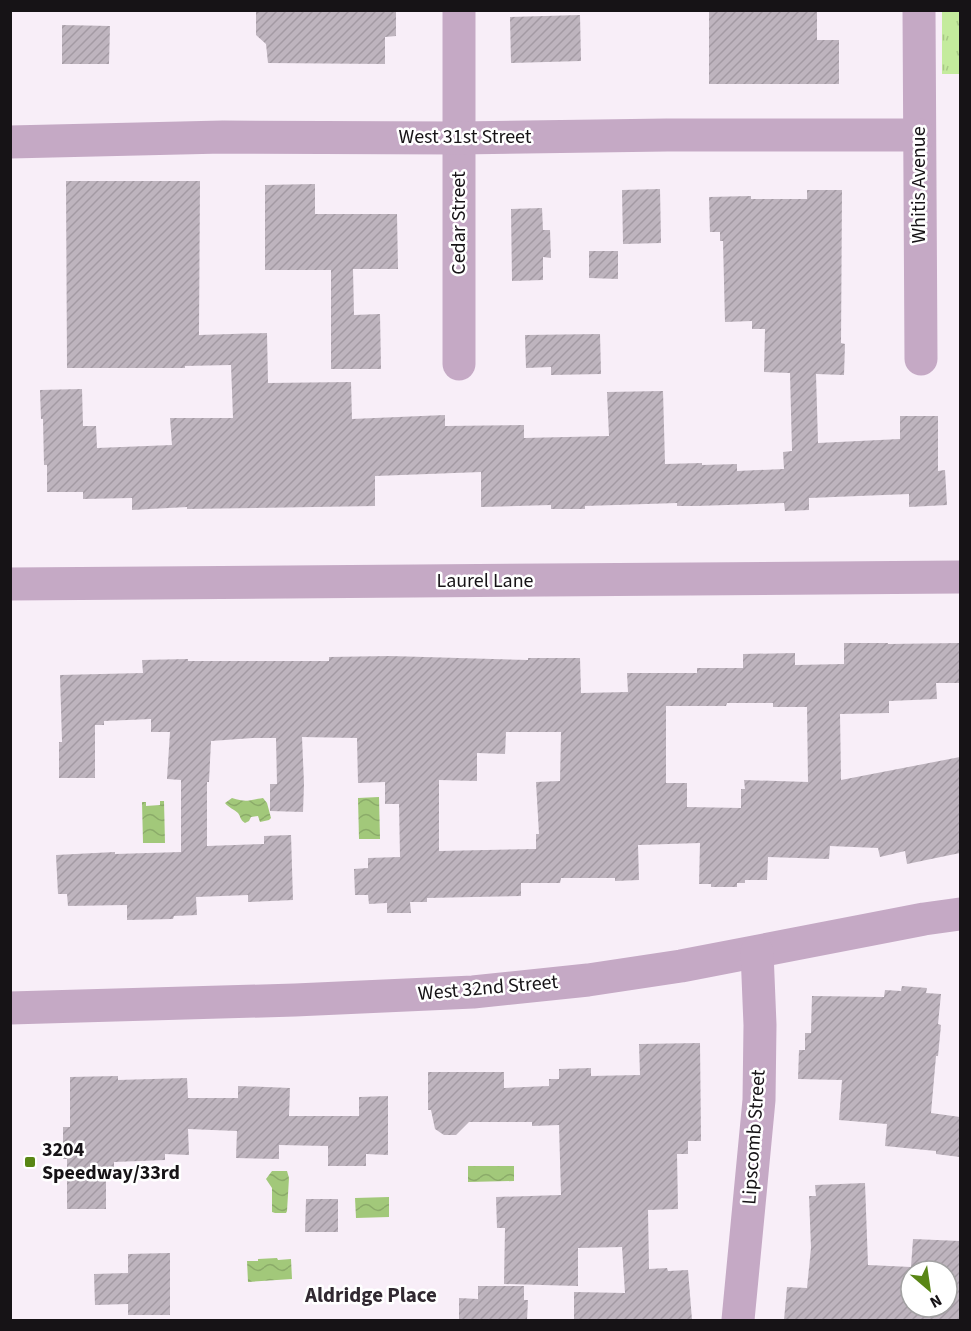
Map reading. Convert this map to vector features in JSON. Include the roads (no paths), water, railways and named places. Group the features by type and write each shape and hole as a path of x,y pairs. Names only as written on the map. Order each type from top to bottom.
{"street":[{"name":"Cedar Street","path":"459,10 459,364"},
{"name":"Whitis Avenue","path":"919,10 921,359"},
{"name":"West 31st Street","path":"10,142 222,137 919,135"},
{"name":"Laurel Lane","path":"10,584 960,578"},
{"name":"West 32nd Street","path":"10,1008 295,1000 473,992 588,980 681,966 960,914"},
{"name":"Lipscomb Street","path":"738,1320 759,1100 760,1025 757,952"}],"water":[{"path":"379,797 380,839 359,839 358,798"},
{"path":"232,798 245,801 263,798 267,803 271,818 260,822 258,816 251,817 245,823 238,813 225,803"},
{"path":"160,801 164,801 165,843 143,843 142,802 146,802 146,806 160,805"},
{"path":"468,1166 514,1166 514,1181 468,1182"},
{"path":"272,1171 287,1171 289,1178 286,1213 272,1212 272,1188 266,1179"},
{"path":"389,1197 389,1217 356,1218 355,1198"},
{"path":"277,1258 278,1260 291,1259 292,1279 248,1282 247,1261"}],"place":[{"name":"3204 Speedway/33rd","path":"30,1162"}],"district":[{"name":"Aldridge Place","path":"371,1295"}]}
